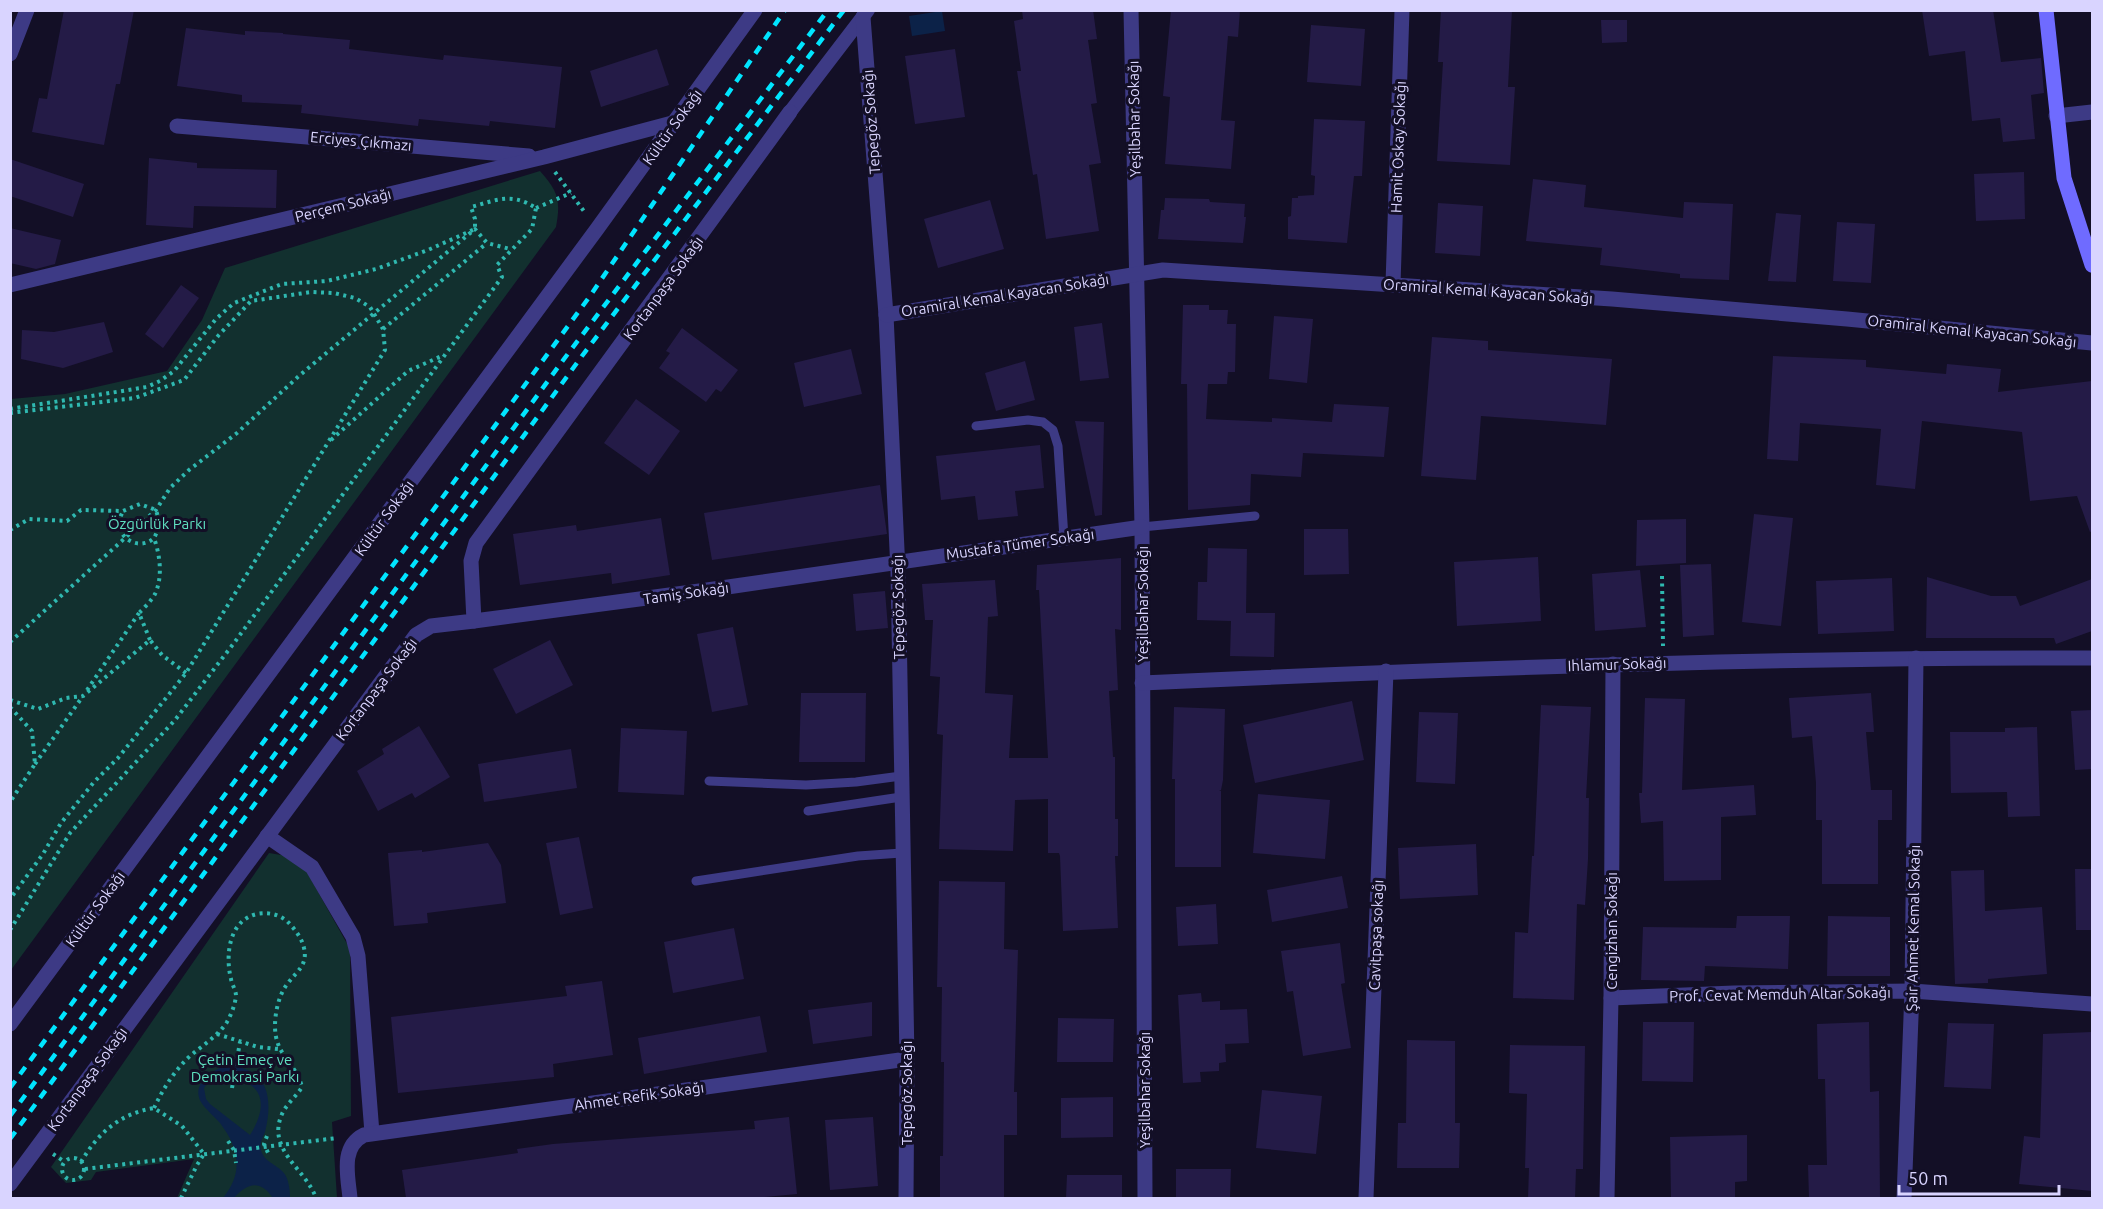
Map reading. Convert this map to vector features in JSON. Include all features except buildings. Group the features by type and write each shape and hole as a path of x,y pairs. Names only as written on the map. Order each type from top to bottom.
{"main road":[{"path":"2046,10 2064,178 2092,265"}],"street":[{"path":"10,54 27,10"},
{"name":"Kültür Sokağı","path":"10,1024 676,122 755,10"},
{"name":"Yeşilbahar Sokağı","path":"1131,10 1142,526 1145,1198"},
{"name":"Hamit Oskay Sokağı","path":"1393,284 1402,10"},
{"name":"Kortanpaşa Sokağı","path":"10,1184 418,632 431,626 474,621 471,561 476,543 790,112 866,14"},
{"name":"Tepegöz Sokağı","path":"866,14 886,315 897,561 907,1059 906,1198"},
{"path":"2056,116 2092,112"},
{"name":"Perçem Sokağı","path":"10,285 544,157 676,122"},
{"name":"Erciyes Çıkmazı","path":"177,126 544,157"},
{"name":"Oramiral Kemal Kayacan Sokağı","path":"886,315 1163,270 1612,299 2092,343"},
{"name":"Mustafa Tümer Sokağı","path":"897,561 1142,526"},
{"name":"Tamiş Sokağı","path":"474,621 706,590 897,561"},
{"name":"Şair Ahmet Kemal Sokağı","path":"1904,1198 1912,991 1916,658"},
{"name":"Ihlamur Sokağı","path":"1142,684 1386,671 1663,662 2092,658"},
{"name":"Cengizhan Sokağı","path":"1607,1198 1613,664"},
{"name":"Cavitpaşa sokağı","path":"1366,1198 1386,671"},
{"path":"267,836 312,867 355,941 359,968 368,1134 355,1141 349,1150 347,1165 350,1198"},
{"name":"Prof. Cevat Memduh Altar Sokağı","path":"1611,998 1734,993 1912,991 2092,1004"},
{"name":"Ahmet Refik Sokağı","path":"368,1134 907,1059"}],"lane":[{"path":"976,426 1028,420 1043,422 1053,430 1058,446 1064,538"},
{"path":"1142,526 1255,516"},
{"path":"709,781 806,785 901,776"},
{"path":"808,811 901,797"},
{"path":"696,881 858,856 902,853"}],"path":[{"path":"544,157 597,229"},
{"path":"536,208 571,193"},
{"path":"510,249 486,243 475,229 471,207 510,197 525,201 536,208"},
{"path":"10,930 70,833 175,720 502,277 497,265 510,249 532,229 536,208"},
{"path":"10,642 156,510 170,488 189,470 237,433 300,375 475,229"},
{"path":"10,411 147,387 174,371 216,319 234,303 282,284 327,281 376,268 428,250 475,229"},
{"path":"383,328 486,243"},
{"path":"10,411 135,398 184,380 218,336 251,301 311,292 334,293 355,298 370,307 383,328 385,350 186,674 118,758 94,782 61,823 43,854 10,899"},
{"path":"327,444 408,371 445,355"},
{"path":"10,530 30,519 67,521 81,510 123,511 140,504 156,510"},
{"path":"123,511 118,522 122,534 131,542 143,543 154,537 160,524 156,510"},
{"path":"10,802 155,594 160,572 158,548 154,537"},
{"path":"1662,576 1663,662"},
{"path":"140,614 150,640 162,655 186,674"},
{"path":"10,700 38,709 66,698 83,696 150,640"},
{"path":"10,707 32,732 35,764"},
{"path":"154,1108 163,1089 176,1071 217,1034 233,1008 236,994 228,965 228,953 232,935 237,927 252,916 270,913 279,916 293,927 303,943 305,952 301,969 289,982 279,1001 275,1023 278,1049 299,1076 302,1087 283,1111 277,1132 296,1170 312,1188 316,1198"},
{"path":"217,1034 240,1042 278,1049"},
{"path":"232,1088 240,1042"},
{"path":"224,1060 251,1062"},
{"path":"81,1162 96,1139 106,1129 128,1115 154,1108 182,1126 204,1154"},
{"path":"85,1169 368,1134"},
{"path":"267,1136 264,1147 269,1155"},
{"path":"228,1141 235,1150 236,1163"},
{"path":"181,1198 204,1154"},
{"path":"76,1159 85,1169 81,1177 76,1180 67,1178 63,1168 65,1162 76,1159"}],"green space":[{"name":"Özgürlük Parkı","path":"540,171 557,196 556,227 11,970 11,399 65,394 167,371 202,320 225,268"},
{"name":"Çetin Emeç ve Demokrasi Parkı","path":"269,853 299,858 350,949 351,1116 332,1122 337,1198 177,1198 194,1159 96,1172 91,1180 66,1183 51,1167"}],"water":[{"path":"942,11 945,31 912,36 909,16"},
{"path":"240,1067 251,1071 264,1086 268,1119 261,1150 265,1157 285,1175 290,1198 273,1198 263,1188 254,1185 244,1189 234,1198 223,1198 234,1179 235,1151 226,1132 203,1105 199,1096 204,1079 220,1068","holes":["231,1078 243,1081 258,1092 260,1110 250,1135 206,1099 204,1088 211,1079"]}],"railway":[{"path":"10,1088 590,296 785,10"},
{"path":"10,1116 564,359 828,10"},
{"path":"10,1139 582,356 844,10"}]}
